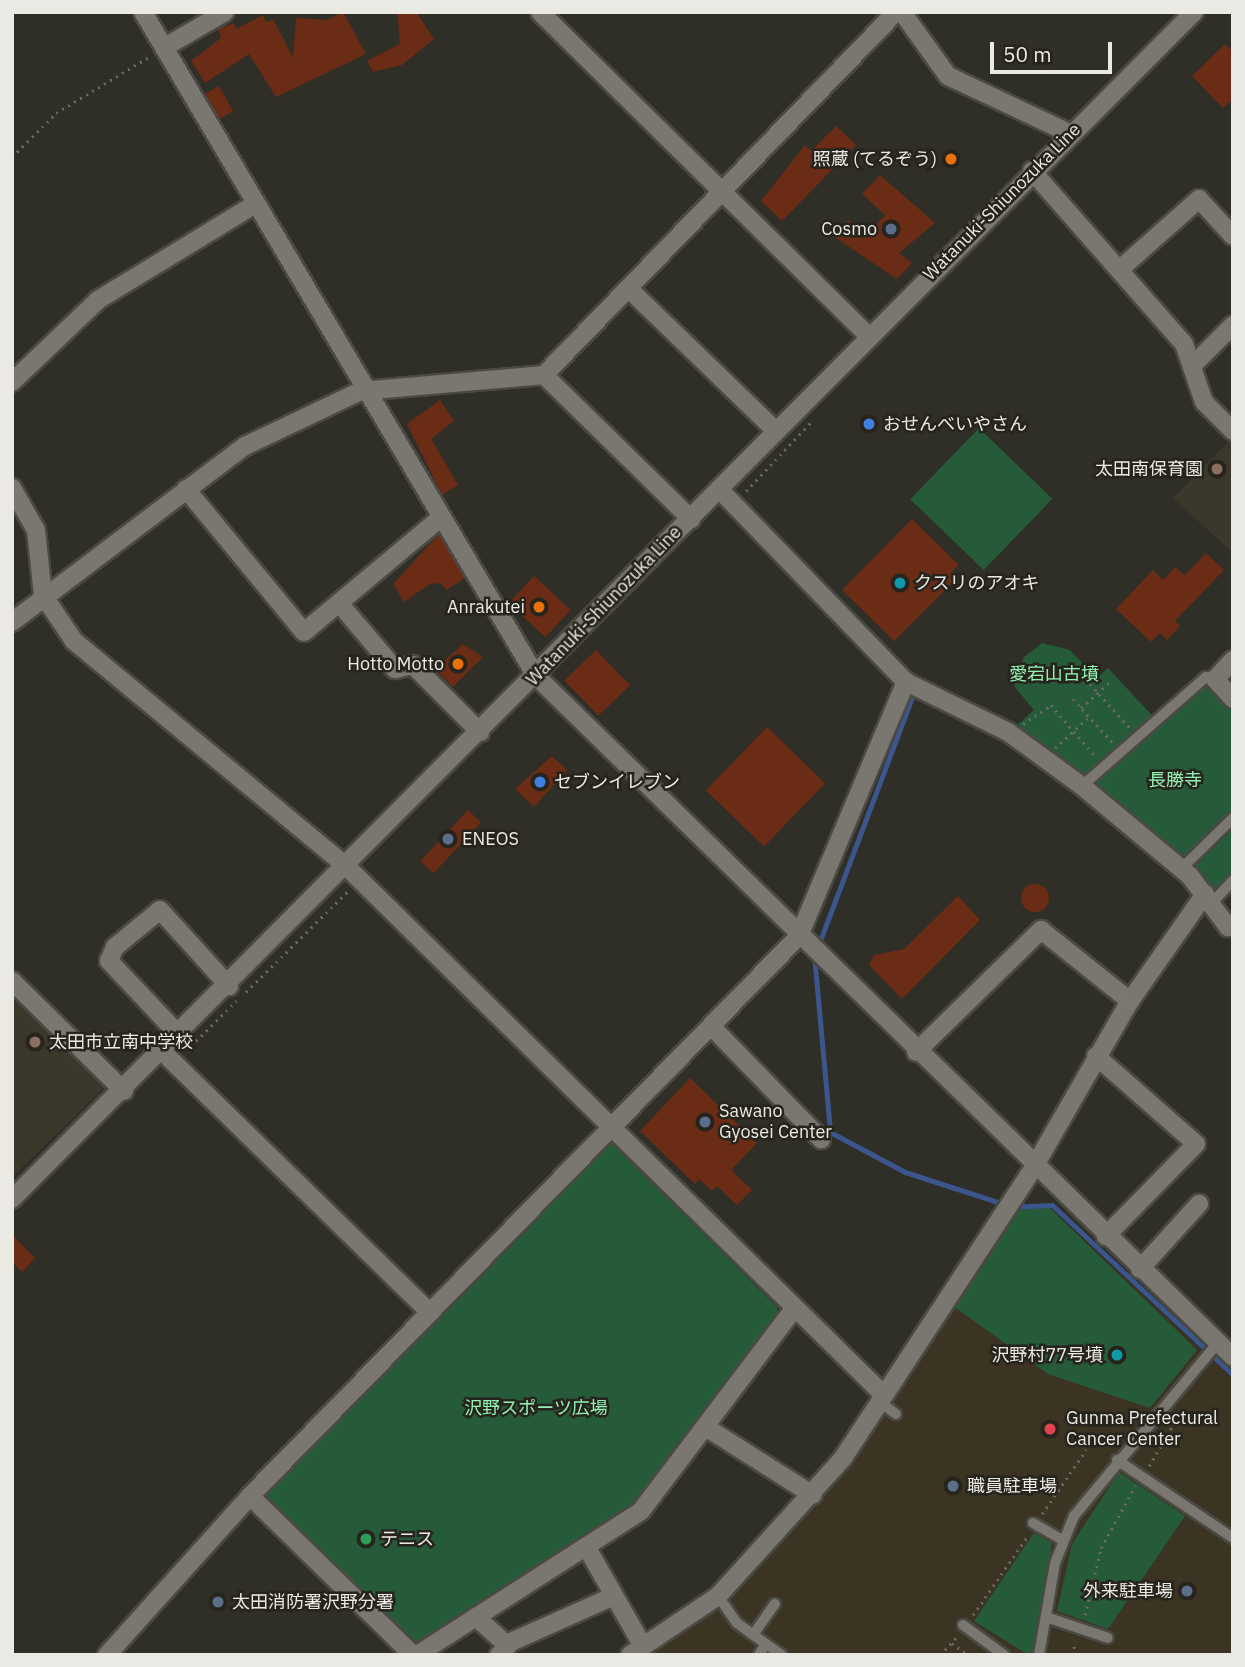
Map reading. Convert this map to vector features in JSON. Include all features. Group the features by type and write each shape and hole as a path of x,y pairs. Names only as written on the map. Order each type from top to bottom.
{"street":[{"path":"143,12 361,391 536,676 916,1052 1228,1352"},
{"path":"165,47 225,12"},
{"path":"540,12 868,337"},
{"path":"12,622 43,595 245,446 361,391 544,375 896,12"},
{"path":"902,12 948,76 1069,133"},
{"name":"Watanuki-Shiunozuka Line","path":"12,1199 229,986 1069,133 1194,12"},
{"path":"1032,171 1119,270 1194,364 1204,402 1233,431"},
{"path":"1119,270 1199,199 1233,236"},
{"path":"12,382 98,300 255,204"},
{"path":"629,289 776,431"},
{"path":"1194,364 1233,325"},
{"path":"544,375 691,519"},
{"path":"12,488 36,530 43,595 74,641 347,867 792,1311 884,1395"},
{"path":"186,489 304,632 439,519"},
{"path":"719,489 906,682 1008,732 1082,786 1181,869 1231,929"},
{"path":"340,603 395,669 413,665 480,732"},
{"path":"1233,660 1215,679 1233,699"},
{"path":"107,1655 250,1496 799,936 906,682"},
{"path":"587,1548 614,1596 636,1651 718,1596 813,1495 884,1395 1034,1167 1130,1001 1208,899"},
{"path":"180,1035 109,961 115,947 160,910 229,986"},
{"path":"916,1052 1041,930 1130,1001"},
{"path":"12,981 124,1091"},
{"path":"710,1026 821,1139"},
{"path":"163,1052 429,1312"},
{"path":"1096,1056 1196,1144 1105,1236"},
{"path":"1140,1269 1199,1204"},
{"path":"250,1496 415,1655 587,1548 641,1511 792,1311"},
{"path":"707,1427 813,1495"},
{"path":"476,1617 503,1650 614,1596"}],"lane":[{"path":"1082,786 1206,677 1215,679"},
{"path":"1181,869 1233,818"},
{"path":"1208,899 1233,880"},
{"path":"1039,1655 1062,1540 1117,1460 1228,1352"},
{"path":"884,1395 884,1405 896,1414"},
{"path":"1117,1460 1198,1518 1233,1538"},
{"path":"1034,1524 1062,1540"},
{"path":"718,1596 753,1635 782,1655"},
{"path":"753,1635 775,1604"},
{"path":"1046,1617 1082,1625 1108,1638"},
{"path":"964,1626 1004,1655"},
{"path":"759,1655 766,1644"}],"path":[{"path":"12,156 56,113 165,47"},
{"path":"1082,708 1110,682"},
{"path":"1090,684 1138,737"},
{"path":"1073,699 1121,752"},
{"path":"1016,731 1051,705 1104,767"},
{"path":"1048,755 1090,717"},
{"path":"1071,1655 1082,1625 1101,1548 1188,1400"},
{"path":"940,1655 952,1643 1086,1450"},
{"path":"952,1643 968,1655"}],"shaded area":[{"name":"太田南保育園","path":"1231,439 1233,440 1233,553 1173,498"},
{"name":"太田市立南中学校","path":"12,996 104,1088 12,1177"},
{"name":"Gunma Prefectural Cancer Center","path":"1050,1208 1233,1379 1233,1655 642,1655 752,1571 1011,1210"}],"green space":[{"path":"979,428 1052,499 984,570 910,499"},
{"name":"長勝寺","path":"1042,643 1070,650 1092,673 1091,683 1108,668 1159,723 1202,685 1216,687 1233,707 1233,875 1223,885 1211,893 1013,729 1034,710 1014,686 1024,657"},
{"name":"沢野スポーツ広場","path":"605,1137 777,1307 777,1317 627,1514 416,1648 260,1495"},
{"path":"1050,1208 1197,1350 1150,1408 1048,1374 950,1304 1011,1210"},
{"path":"1119,1472 1185,1516 1108,1629 1057,1611 1072,1544"},
{"path":"1034,1533 1052,1543 1034,1651 1027,1654 974,1621"}],"building":[{"path":"343,12 366,54 276,97 249,54 205,83 191,61 221,38 218,29 234,23 236,29 263,15 266,22 273,19 293,57 296,18 327,20"},
{"path":"397,12 416,12 434,39 402,65 373,72 367,61 400,44"},
{"path":"1225,44 1233,52 1233,99 1223,108 1192,76"},
{"path":"219,86 233,111 219,119 205,94"},
{"path":"836,126 856,145 782,221 761,201 805,145 811,151"},
{"path":"880,175 935,223 899,253 912,263 897,279 833,236 848,220 869,233 885,215 862,194"},
{"path":"440,400 454,421 431,439 458,485 442,495 407,424"},
{"name":"クスリのアオキ","path":"912,519 959,565 952,571 958,577 894,641 842,590"},
{"path":"439,534 465,578 446,590 441,583 430,584 404,602 393,584"},
{"path":"1206,553 1224,570 1175,621 1180,626 1167,640 1160,633 1151,642 1116,609 1153,570 1163,580 1175,567 1185,575"},
{"name":"Anrakutei","path":"534,576 571,610 545,637 509,603"},
{"name":"Hotto Motto","path":"463,644 483,657 453,687 435,669"},
{"path":"596,650 630,685 598,716 564,681"},
{"path":"767,727 825,783 764,847 706,790"},
{"path":"552,756 567,770 534,807 515,789"},
{"path":"468,810 481,822 433,873 420,861"},
{"path":"1035,884 1045,888 1049,898 1045,908 1035,912 1025,908 1021,898 1025,888"},
{"path":"958,896 980,920 902,999 869,965 874,955 904,949"},
{"path":"690,1078 757,1143 731,1170 752,1190 737,1205 717,1186 712,1191 699,1179 695,1184 640,1131"},
{"path":"12,1235 35,1258 22,1272 12,1262"}],"waterway":[{"path":"818,946 912,697"},
{"path":"814,955 830,1132 905,1172 1013,1207 1052,1205 1233,1375"}],"place":[{"name":"照蔵 (てるぞう)","path":"951,159"},
{"name":"Cosmo","path":"891,229"},
{"name":"おせんべいやさん","path":"869,424"},
{"name":"太田南保育園","path":"1217,469"},
{"name":"クスリのアオキ","path":"900,583"},
{"name":"Anrakutei","path":"539,607"},
{"name":"Hotto Motto","path":"458,664"},
{"name":"セブンイレブン","path":"540,782"},
{"name":"ENEOS","path":"448,839"},
{"name":"太田市立南中学校","path":"35,1042"},
{"name":"Sawano Gyosei Center","path":"705,1122"},
{"name":"沢野村77号墳","path":"1117,1355"},
{"name":"Gunma Prefectural Cancer Center","path":"1050,1429"},
{"name":"職員駐車場","path":"953,1486"},
{"name":"テニス","path":"366,1539"},
{"name":"外来駐車場","path":"1187,1591"},
{"name":"太田消防署沢野分署","path":"218,1602"}],"park label":[{"name":"愛宕山古墳","path":"1054,674"}]}
